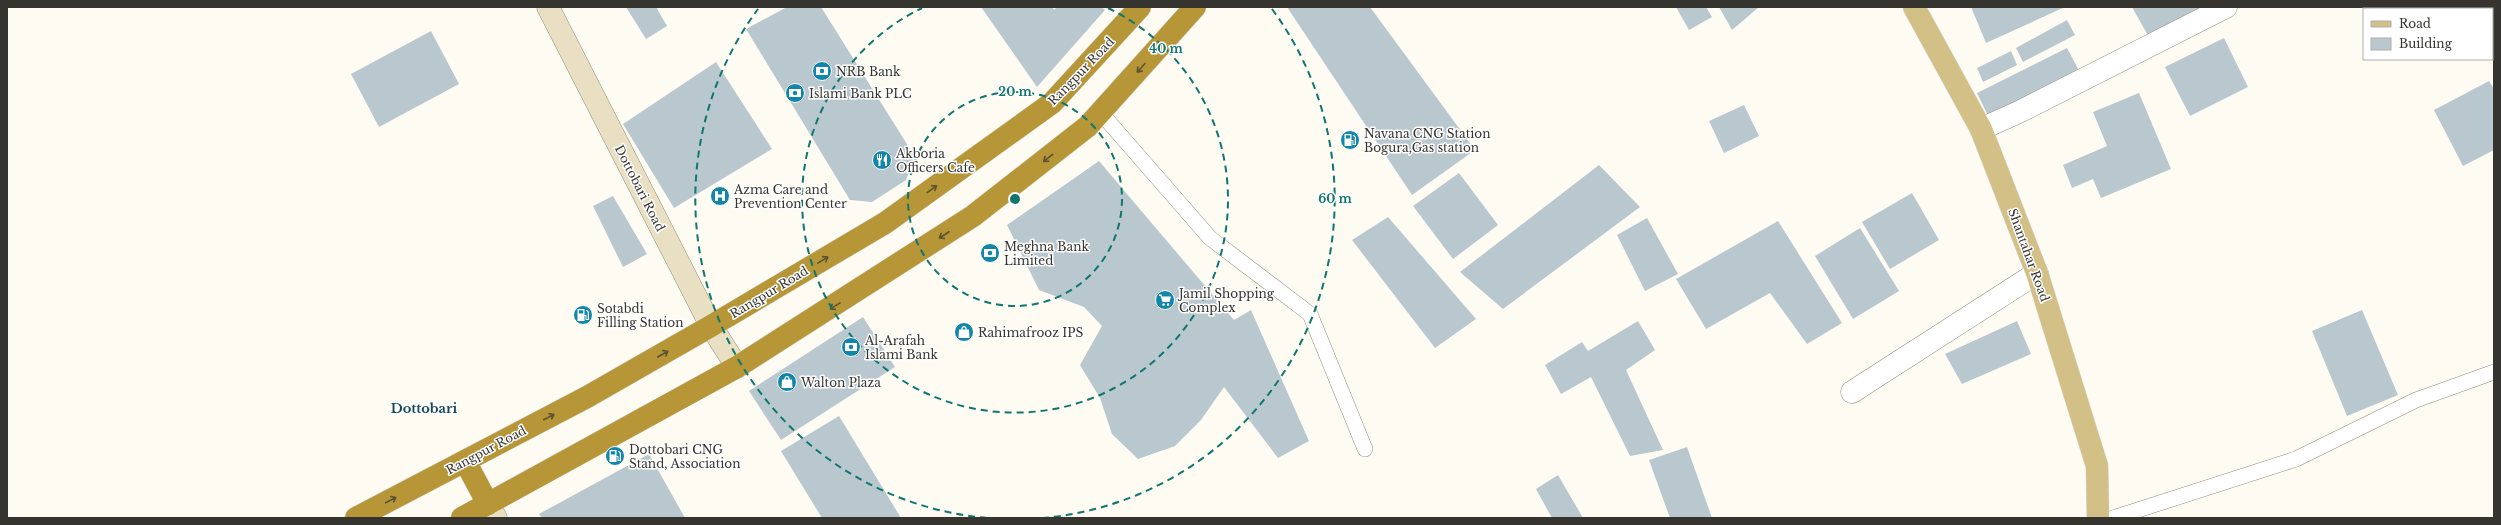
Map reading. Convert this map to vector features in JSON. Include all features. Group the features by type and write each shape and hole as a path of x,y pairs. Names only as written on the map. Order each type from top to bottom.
{"highway":[{"name":"Rangpur Road","path":"356,518 587,397 712,326 885,223 1052,103 1140,7"},
{"path":"462,518 492,511 737,367 973,216 1088,126 1195,7"},
{"path":"465,461 492,511"}],"main road":[{"name":"Shantahar Road","path":"1914,7 1981,129 2037,273 2097,466 2098,518"}],"street":[{"name":"Dottobari Road","path":"548,7 712,326 737,367"},
{"path":"1981,129 2226,7"},
{"path":"1852,392 2037,273"}],"lane":[{"path":"1101,113 1210,238 1310,314 1365,449"},
{"path":"2114,518 2296,459 2416,400 2494,372"}],"building":[{"path":"626,7 656,7 667,26 646,39"},
{"path":"787,7 821,7 915,157 906,180 872,202 850,200 746,29"},
{"path":"981,7 1052,7 1054,10 1057,7 1101,7 1105,10 1037,87"},
{"path":"1287,7 1370,7 1475,150 1412,195"},
{"path":"1676,7 1706,7 1712,17 1689,30"},
{"path":"1719,7 1759,7 1732,30"},
{"path":"1971,7 2065,7 1986,43"},
{"path":"2132,7 2204,7 2150,39"},
{"path":"2067,20 2075,35 2023,62 2016,48"},
{"path":"431,31 459,84 379,127 351,74"},
{"path":"2224,38 2248,87 2190,116 2165,67"},
{"path":"2067,48 2082,76 1991,122 1977,93"},
{"path":"2011,51 2017,65 1983,82 1977,68"},
{"path":"716,62 772,149 674,208 623,124"},
{"path":"2489,81 2494,89 2494,150 2463,166 2434,110"},
{"path":"2139,93 2171,169 2101,198 2093,179 2072,188 2063,165 2107,146 2093,112"},
{"path":"1744,105 1759,136 1724,153 1709,121"},
{"path":"1099,161 1234,320 1251,310 1309,441 1278,458 1224,387 1201,420 1175,446 1138,459 1112,434 1100,398 1080,365 1102,326 1084,307 1039,290 1007,225"},
{"path":"1599,165 1640,207 1503,309 1460,272"},
{"path":"1459,173 1498,225 1453,259 1413,206"},
{"path":"1912,193 1939,240 1890,269 1862,222"},
{"path":"613,196 647,254 623,267 593,206"},
{"path":"1388,217 1476,319 1435,348 1352,240"},
{"path":"1647,218 1678,274 1645,291 1617,235"},
{"path":"1778,221 1842,323 1807,344 1770,293 1706,329 1676,279"},
{"path":"1860,228 1899,291 1853,319 1815,256"},
{"path":"2362,310 2398,395 2347,416 2312,331"},
{"path":"863,317 895,367 781,440 749,391"},
{"path":"1638,321 1655,350 1626,370 1663,450 1630,456 1591,377 1561,394 1545,365 1582,342 1588,351"},
{"path":"2017,321 2031,354 1962,384 1945,354"},
{"path":"839,416 901,518 822,518 781,451"},
{"path":"1687,447 1712,518 1670,518 1649,460"},
{"path":"649,454 685,518 542,518 539,514"},
{"path":"1558,475 1583,518 1552,518 1536,489"}],"place":[{"name":"NRB Bank","path":"822,71"},
{"name":"Islami Bank PLC","path":"795,93"},
{"name":"Navana CNG Station Bogura,Gas station","path":"1350,140"},
{"name":"Akboria Officers Cafe","path":"882,160"},
{"name":"Azma Care and Prevention Center","path":"720,196"},
{"name":"Meghna Bank Limited","path":"990,253"},
{"name":"Jamil Shopping Complex","path":"1165,300"},
{"name":"Sotabdi Filling Station","path":"583,315"},
{"name":"Rahimafrooz IPS","path":"964,332"},
{"name":"Al-Arafah Islami Bank","path":"851,347"},
{"name":"Walton Plaza","path":"787,382"},
{"name":"Dottobari CNG Stand, Association","path":"615,456"}],"district":[{"name":"Dottobari","path":"424,408"}]}
